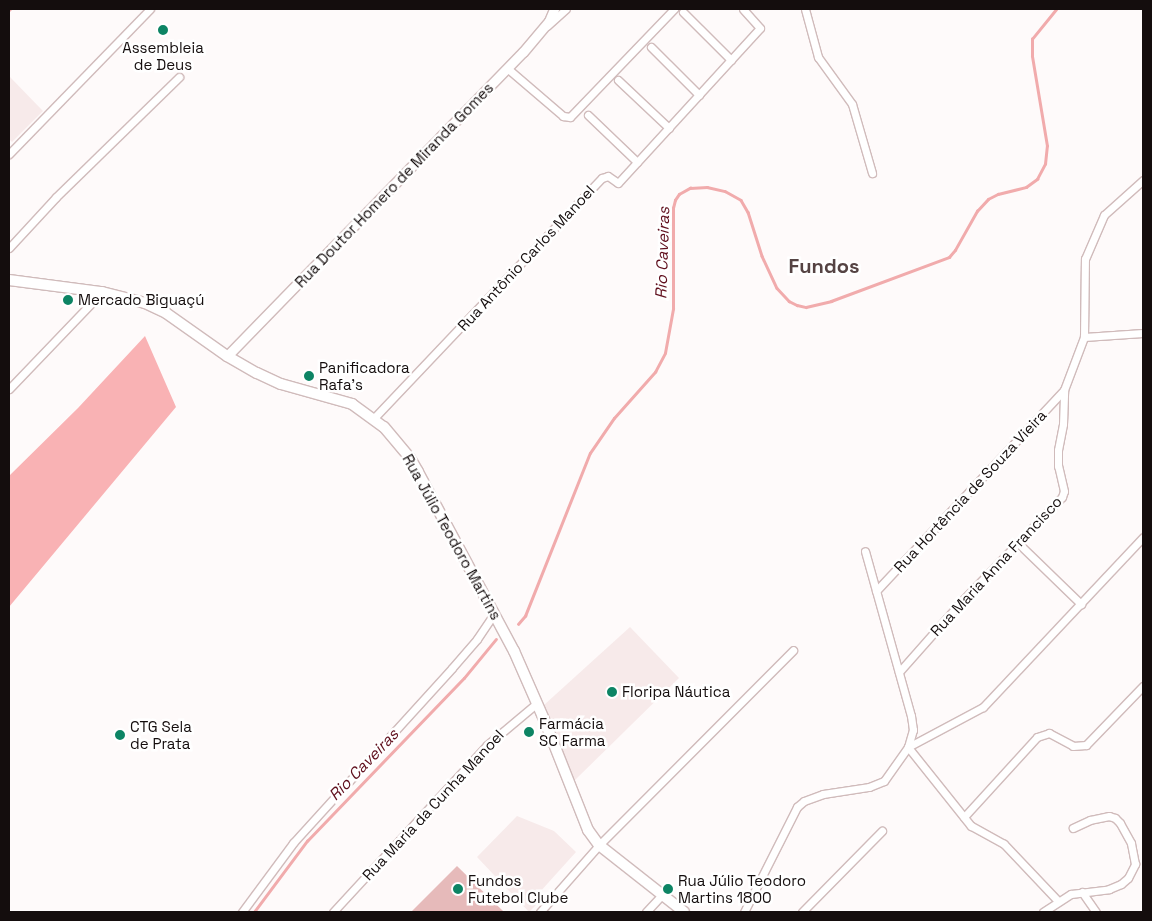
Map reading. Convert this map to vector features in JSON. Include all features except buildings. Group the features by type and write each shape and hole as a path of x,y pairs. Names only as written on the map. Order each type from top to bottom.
{"main road":[{"name":"Rua Júlio Teodoro Martins","path":"9,280 120,295 156,307 227,356 269,379 341,400 374,418 393,436 410,458 494,614 537,702 581,816 599,844 684,912"}],"street":[{"path":"9,154 150,9"},
{"name":"Rua Doutor Homero de Miranda Gomes","path":"227,356 540,33 554,9"},
{"path":"540,33 566,9"},
{"path":"507,68 563,116 570,117 674,9"},
{"name":"Rua Antônio Carlos Manoel","path":"374,418 602,178 608,176 618,182 638,162 760,28 743,9"},
{"path":"806,9 818,57 852,104 872,173"},
{"path":"683,12 731,60"},
{"path":"651,47 699,95"},
{"path":"9,248 56,197 179,77"},
{"path":"618,80 669,128"},
{"path":"588,115 638,162"},
{"path":"1064,390 1084,337 1085,268 1088,250 1104,215 1143,180"},
{"path":"9,389 102,292"},
{"path":"1084,337 1143,333"},
{"name":"Rua Maria Anna Francisco","path":"899,672 960,603 1062,497 1064,491 1058,466 1058,450 1063,424 1064,390"},
{"name":"Rua Hortência de Souza Vieira","path":"876,591 1064,390"},
{"path":"908,747 983,707 1143,537"},
{"path":"1018,543 1080,604"},
{"path":"744,912 798,807 804,801 822,794 869,787 884,782 908,747 913,723 865,551"},
{"path":"242,912 294,843 463,656 494,614"},
{"path":"540,912 599,844 793,650"},
{"path":"964,817 1037,737 1049,733 1073,746 1086,745 1143,686"},
{"name":"Rua Maria da Cunha Manoel","path":"333,912 487,746 537,702"},
{"path":"908,747 972,826 1004,844 1058,901"},
{"path":"1043,912 1071,894 1109,889 1121,884 1131,873 1136,858 1124,830 1115,818 1109,816 1090,820 1073,828"},
{"path":"802,912 882,831"},
{"path":"1082,892 1096,912"},
{"path":"646,912 662,895"}],"shaded area":[{"path":"9,76 43,111 12,142 9,139"},
{"path":"145,336 176,407 9,607 9,476 78,408"},
{"name":"Floripa Náutica","path":"630,627 679,678 574,781 544,705"},
{"path":"517,816 554,831 576,852 539,893 543,898 529,912 477,857"},
{"name":"Fundos Futebol Clube","path":"457,866 504,912 411,912"}],"waterway":[{"name":"Rio Caveiras","path":"518,624 525,616 590,453 614,418 655,372 665,353 673,309 673,208 679,194 690,188 707,187 725,191 741,200 748,212 762,256 777,288 789,301 797,305 806,307 831,301 949,257 977,211 988,199 998,194 1026,187 1037,179 1045,164 1047,146 1032,56 1032,39 1056,9"},
{"name":"Rio Caveiras","path":"254,912 307,841 464,678 496,639"}],"place":[{"name":"Assembleia de Deus","path":"163,30"},
{"name":"Mercado Biguaçú","path":"68,300"},
{"name":"Panificadora Rafa's","path":"309,376"},
{"name":"Floripa Náutica","path":"612,692"},
{"name":"Farmácia SC Farma","path":"529,732"},
{"name":"CTG Sela de Prata","path":"120,735"},
{"name":"Fundos Futebol Clube","path":"458,889"},
{"name":"Rua Júlio Teodoro Martins 1800","path":"668,889"}],"district":[{"name":"Fundos","path":"824,266"}]}
